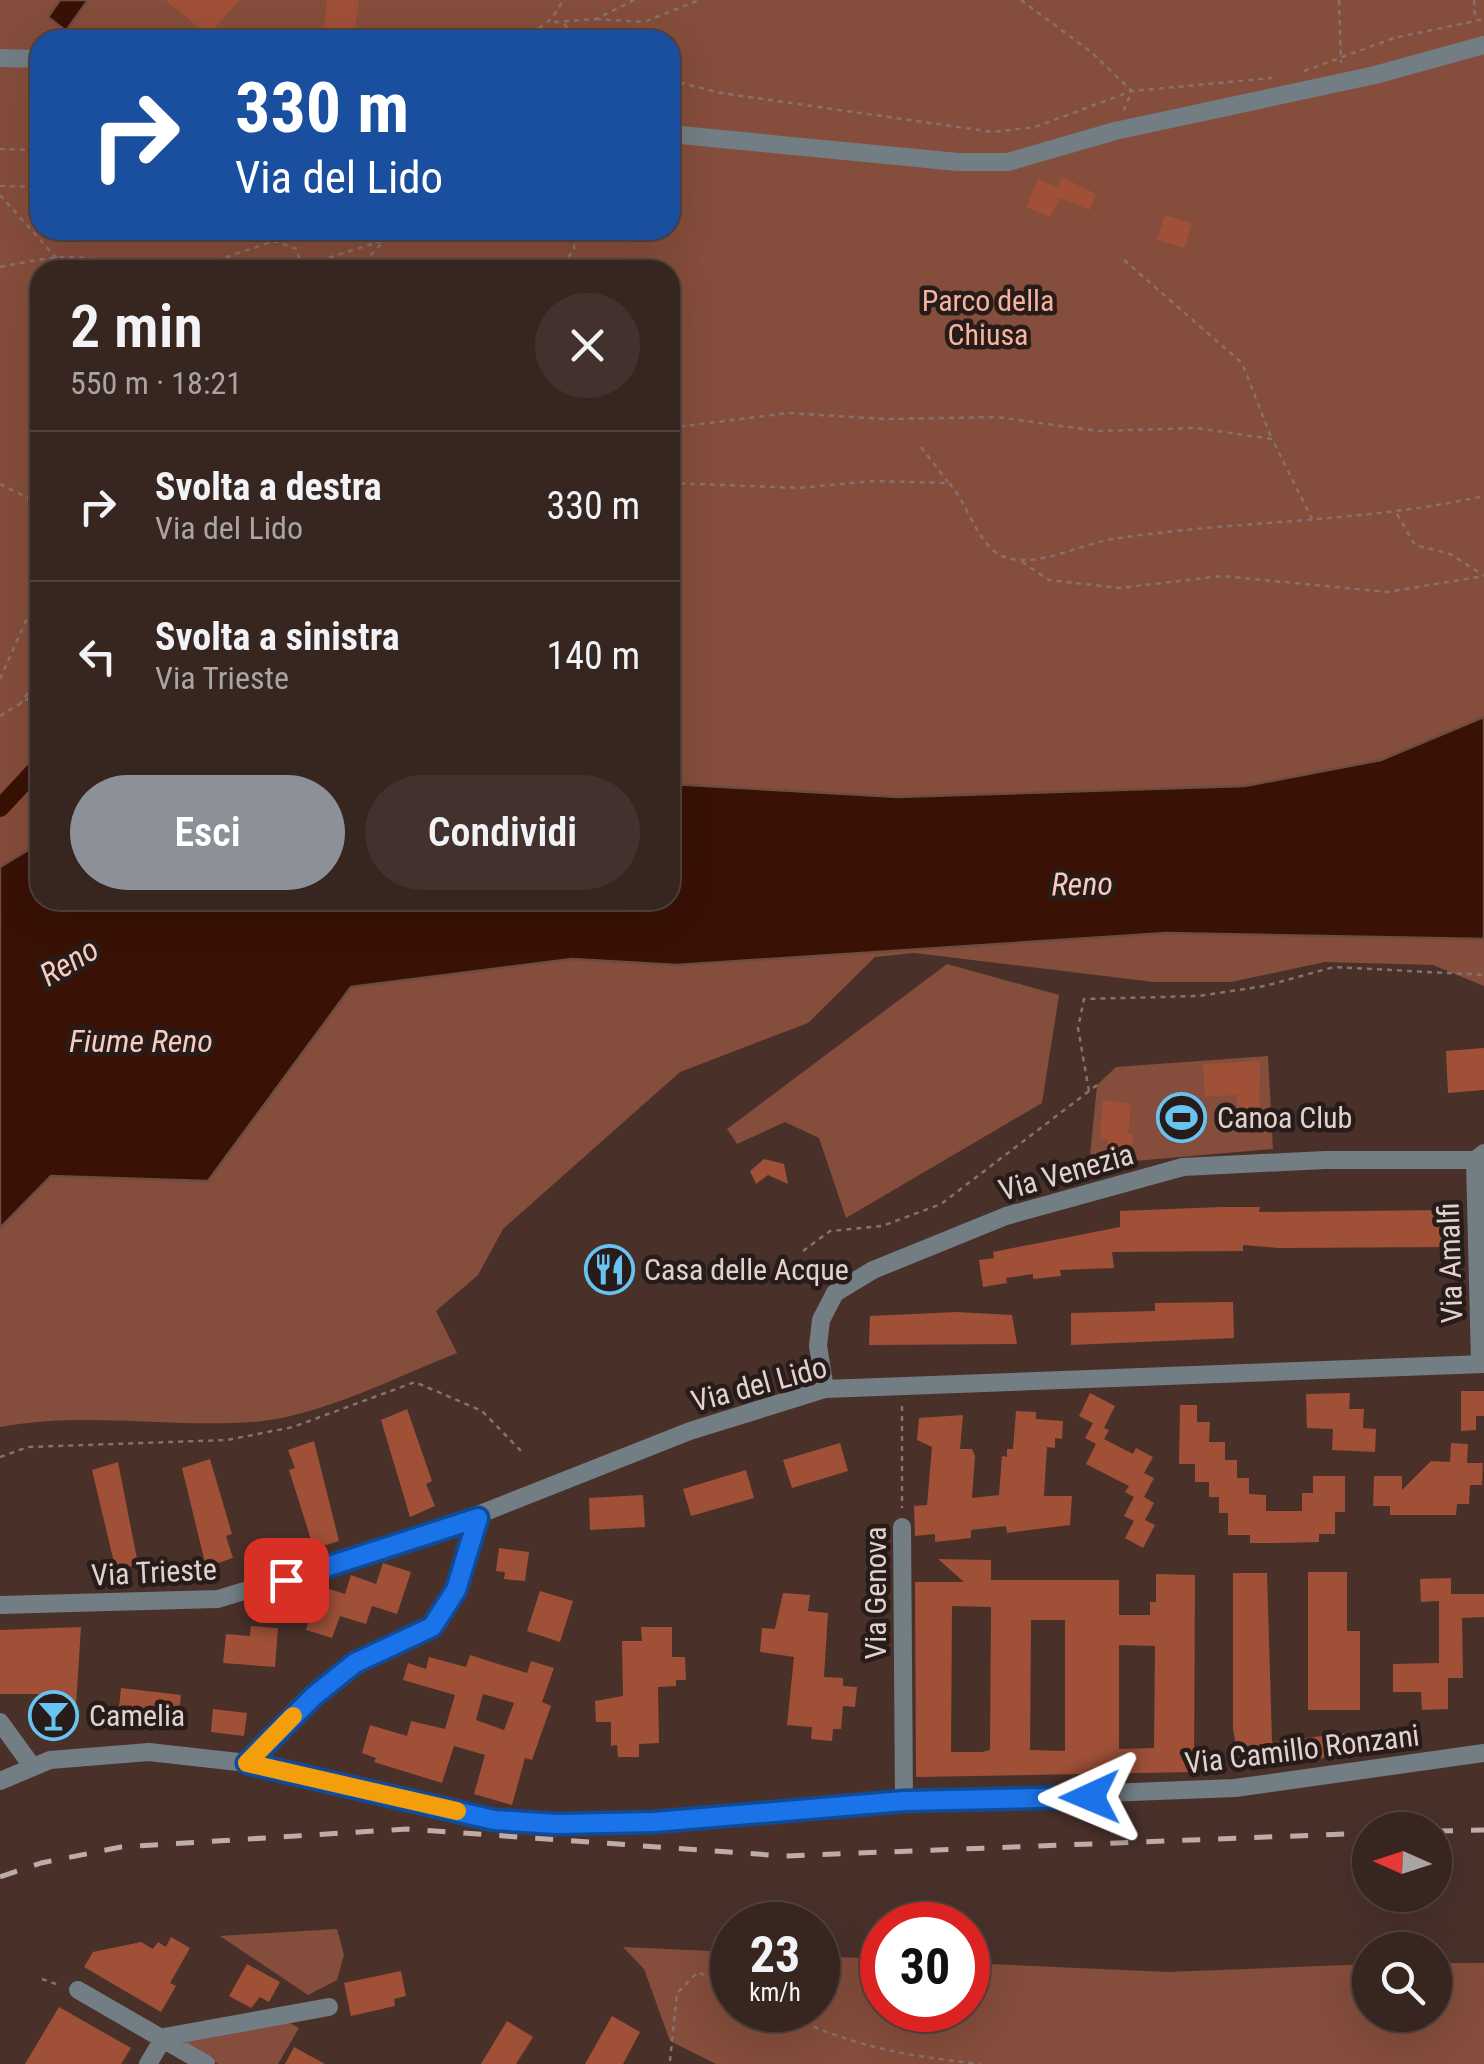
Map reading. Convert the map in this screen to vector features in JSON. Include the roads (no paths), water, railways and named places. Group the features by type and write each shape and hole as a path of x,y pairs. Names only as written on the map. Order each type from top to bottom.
{"street":[{"path":"680,135 958,162 1008,162 1115,132 1376,76 1484,46"},
{"path":"0,58 30,59"},
{"name":"Via Amalfi","path":"1479,1156 1482,1364"},
{"name":"Via Venezia","path":"825,1389 818,1346 820,1320 835,1294 873,1270 1006,1216 1183,1167 1479,1156"},
{"name":"Via del Lido","path":"478,1518 690,1430 825,1389 1482,1364"},
{"path":"247,1763 314,1696 355,1663 432,1627 456,1590 478,1518"},
{"name":"Via Trieste","path":"0,1606 218,1600 478,1518"},
{"name":"Via Genova","path":"902,1527 904,1801"},
{"path":"0,1722 32,1766"},
{"name":"Via Camillo Ronzani","path":"0,1781 32,1766 68,1757 148,1752 247,1763 510,1821 654,1822 904,1801 1247,1787 1484,1753"},
{"path":"78,1990 206,2064"},
{"path":"148,2064 164,2037 329,2008"}],"water":[{"path":"60,0 88,0 67,30 48,17"},
{"name":"Fiume Reno","path":"1484,717 1484,939 1166,933 677,965 572,959 351,987 208,1181 51,1176 0,1228 0,867 30,849 30,910 680,910 680,785 898,797 1245,786 1381,760"}],"waterway":[{"path":"0,808 30,776"}],"railway":[{"path":"0,1877 41,1863 121,1847 407,1829 784,1856 1352,1834"},
{"path":"1452,1831 1484,1830"}],"place":[{"name":"Canoa Club","path":"1182,1117"},
{"name":"Casa delle Acque","path":"609,1269"},
{"name":"Camelia","path":"54,1715"}],"park label":[{"name":"Parco della Chiusa","path":"988,317"}],"water label":[{"name":"Reno","path":"1082,884"},
{"name":"Reno","path":"69,962"}]}
